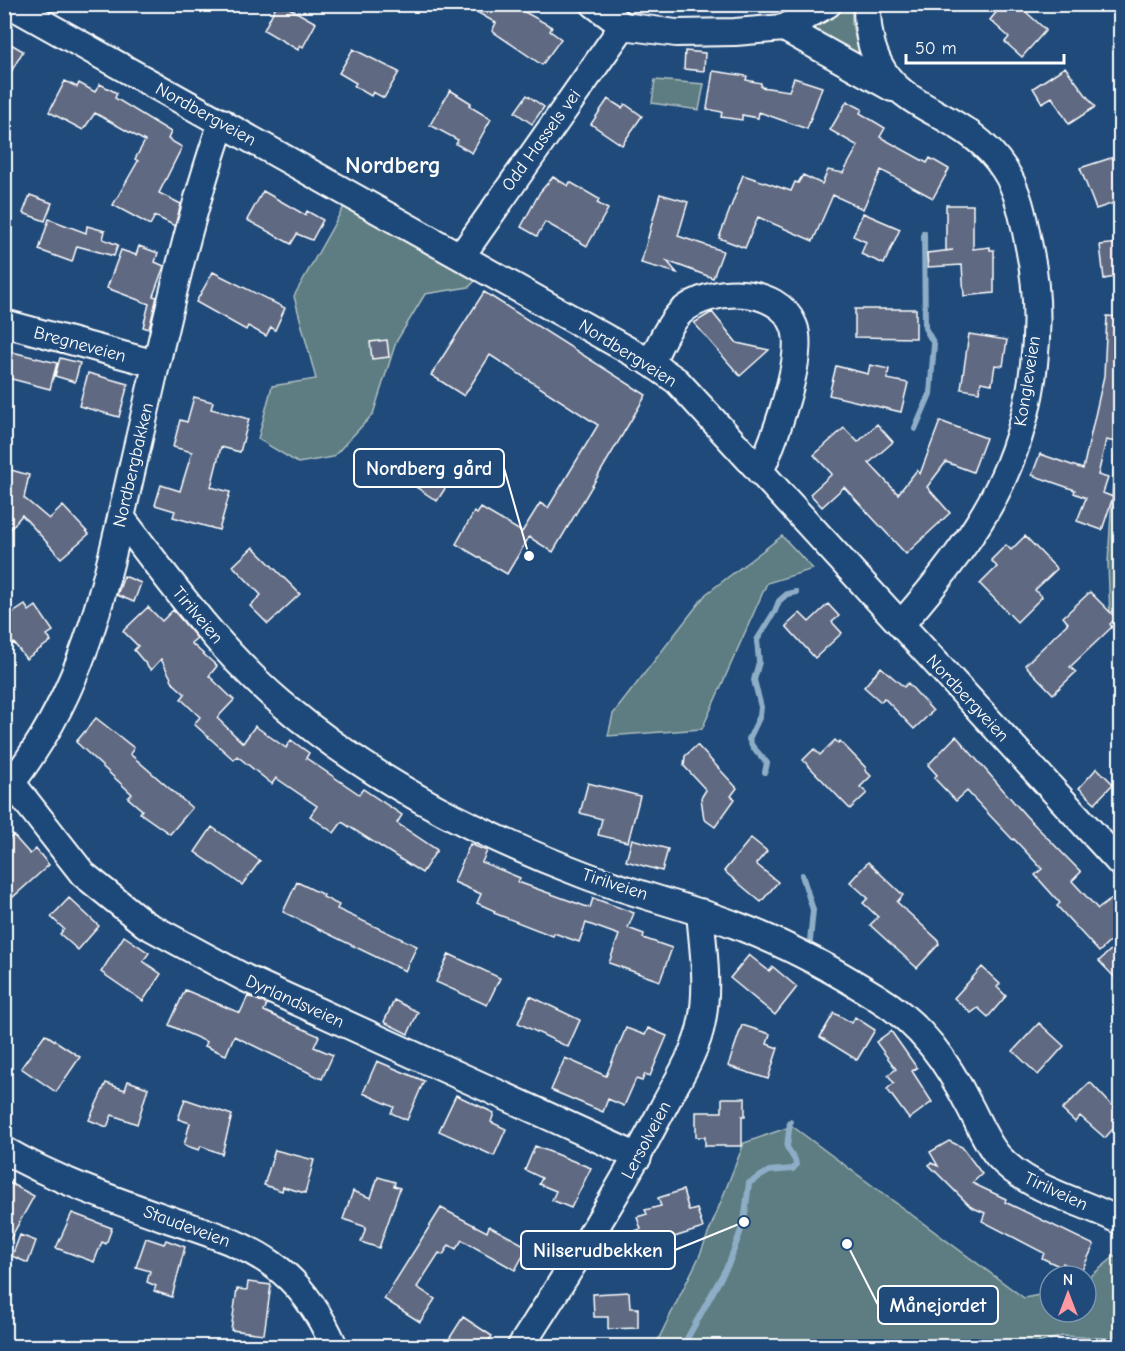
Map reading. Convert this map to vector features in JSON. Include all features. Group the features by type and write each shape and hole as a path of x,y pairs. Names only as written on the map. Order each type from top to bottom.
{"street":[{"name":"Nordbergveien","path":"9,4 462,255 651,363 684,388 1120,863"},
{"path":"594,4 623,26 676,33 784,28 828,4"},
{"name":"Kongleveien","path":"867,4 867,32 877,62 897,91"},
{"name":"Odd Hassels vei","path":"462,255 623,26"},
{"name":"Kongleveien","path":"784,28 952,123 981,145 1004,169 1022,212 1033,266 1037,343 1025,413 1003,478 974,529 902,623"},
{"name":"Nordbergbakken","path":"7,782 49,728 71,687 87,645 121,517 156,364 222,122"},
{"path":"651,363 681,312 706,297 728,293 750,295 768,301 783,311 794,326 797,351 777,435 760,472"},
{"name":"Bregneveien","path":"4,323 156,364"},
{"name":"Tirilveien","path":"121,517 183,599 229,652 279,702 330,742 444,814 504,842 585,875 741,927 794,951 903,1014 939,1053 988,1143 1011,1169 1120,1221"},
{"name":"Dyrlandsveien","path":"7,782 83,874 145,924 245,978 638,1156"},
{"name":"Lersolveien","path":"521,1347 589,1242 638,1156 684,1067 702,1023 705,993 700,912"},
{"name":"Staudeveien","path":"4,1150 68,1183 224,1239 262,1258 291,1280 306,1296 333,1347"}],"green space":[{"path":"844,5 852,5 852,25 860,56 858,60 811,30 813,22"},
{"path":"655,80 704,84 699,110 652,103"},
{"path":"346,203 479,277 469,287 425,294 396,342 373,414 333,457 298,463 258,439 272,386 316,379 294,296"},
{"path":"1120,362 1120,627 1110,616 1108,563"},
{"path":"782,536 813,569 767,583 702,729 608,736 613,714 706,594"},
{"path":"792,1126 1024,1298 1038,1295 1038,1324 1098,1324 1098,1270 1120,1252 1120,1339 1063,1336 1026,1346 655,1346 699,1257 744,1143"}],"building":[{"path":"277,4 282,4 316,23 303,47 300,45 298,50 264,30"},
{"path":"463,4 524,4 521,10 552,27 550,31 561,39 542,65 492,31 496,23"},
{"path":"1003,4 1017,4 1046,30 1022,57 1005,42 1009,37 990,20"},
{"path":"4,40 23,51 4,84"},
{"path":"353,49 399,72 384,98 373,92 371,96 354,86 356,83 339,73"},
{"path":"685,51 705,53 704,71 684,69"},
{"path":"1065,67 1095,107 1069,124 1052,97 1042,103 1033,88"},
{"path":"713,71 747,76 746,80 761,83 761,87 789,91 794,78 822,87 807,129 759,112 758,118 742,115 742,120 721,117 722,112 707,109"},
{"path":"65,81 77,87 79,83 95,92 100,84 117,93 115,98 171,132 168,139 182,147 159,193 181,204 175,226 155,216 150,225 113,205 138,161 135,159 145,141 95,113 83,130 49,112"},
{"path":"450,90 471,103 469,106 491,119 472,153 456,144 458,140 430,125"},
{"path":"527,95 544,107 532,124 515,112"},
{"path":"608,99 622,108 625,104 642,116 622,145 591,124"},
{"path":"847,101 862,109 860,113 885,128 880,137 927,163 930,158 949,169 933,198 881,170 863,209 833,195 813,241 758,217 745,248 719,238 743,175 791,191 795,182 798,183 803,175 822,184 828,170 843,173 858,146 830,130"},
{"path":"1114,157 1116,163 1120,161 1120,201 1096,209 1080,168"},
{"path":"553,177 568,186 570,182 599,199 597,203 608,209 587,246 545,222 537,236 521,227 540,192"},
{"path":"263,191 305,215 307,211 323,220 312,240 297,234 291,244 247,220"},
{"path":"660,194 688,202 678,236 723,251 713,278 667,261 677,273 641,263"},
{"path":"30,195 52,203 45,221 23,213"},
{"path":"946,205 973,205 973,249 990,247 990,250 994,250 994,293 964,296 962,265 928,267 927,253 946,251"},
{"path":"863,213 900,229 884,264 861,254 866,242 853,236"},
{"path":"49,219 86,233 87,226 105,231 103,239 118,245 114,256 77,246 72,262 39,250"},
{"path":"1120,243 1120,276 1104,279 1100,245"},
{"path":"139,246 158,253 155,262 164,266 153,296 157,297 149,329 143,327 149,304 107,288 121,250 136,255"},
{"path":"213,272 285,308 275,330 271,327 266,336 248,326 246,330 196,302"},
{"path":"484,292 646,395 553,552 529,537 507,574 456,544 474,512 477,514 481,508 522,532 540,503 548,508 598,425 490,355 464,396 431,375"},
{"path":"855,309 916,309 916,338 855,337"},
{"path":"712,312 737,343 769,350 740,376 694,323"},
{"path":"1107,316 1120,317 1120,443 1106,440 1098,475 1108,478 1103,493 1113,497 1102,530 1077,521 1086,498 1074,493 1075,490 1032,475 1040,454 1083,469 1104,376"},
{"path":"969,334 1007,340 1003,366 995,365 992,384 981,382 979,392 961,389"},
{"path":"387,340 389,357 372,359 370,342"},
{"path":"4,350 57,363 50,389 4,377"},
{"path":"60,358 80,363 75,382 55,376"},
{"path":"870,365 889,369 887,379 908,383 901,412 829,395 836,366 868,374"},
{"path":"88,373 128,384 119,417 79,406"},
{"path":"194,397 213,402 211,409 249,419 240,452 221,447 211,487 230,492 219,530 173,517 175,511 155,505 161,485 180,491 192,452 173,447 180,420 187,422"},
{"path":"940,421 986,438 973,472 946,462 927,487 950,513 906,554 844,487 822,507 810,494 832,474 814,455 844,428 858,442 877,424 893,442 869,463 898,494 917,470 920,474"},
{"path":"438,454 459,467 437,501 416,487"},
{"path":"4,468 29,475 24,498 49,519 63,506 89,534 61,558 22,515 4,537"},
{"path":"1025,536 1057,569 1035,590 1042,597 1017,622 980,584 997,567 991,560 1006,545 1011,550"},
{"path":"253,547 300,594 268,624 250,606 261,595 233,566"},
{"path":"124,576 141,583 134,602 117,595"},
{"path":"1090,592 1116,618 1110,624 1112,627 1070,667 1076,672 1053,694 1025,665 1068,623 1063,617"},
{"path":"828,604 839,616 832,622 842,633 815,658 786,626 800,613 809,622"},
{"path":"25,605 29,611 36,606 53,631 47,635 51,641 26,659 14,643 4,649 4,619"},
{"path":"148,607 162,621 173,610 197,638 191,643 217,666 209,676 234,700 217,718 243,743 255,726 286,748 291,740 309,753 306,758 359,794 363,789 402,815 397,823 437,850 422,873 342,822 334,833 310,816 317,806 276,778 272,784 237,756 234,760 194,724 200,717 181,699 185,694 174,684 161,659 151,670 134,650 138,646 123,631"},
{"path":"881,667 904,687 908,683 933,711 914,729 884,698 881,702 864,687"},
{"path":"96,718 134,748 130,754 192,808 170,834 140,813 142,810 128,798 132,794 76,742"},
{"path":"956,736 1026,816 1081,872 1072,881 1098,909 1113,898 1120,906 1120,932 1099,952 1057,906 1060,903 1035,875 1042,869 1014,839 967,791 956,801 934,778 937,775 928,765"},
{"path":"835,740 838,743 840,741 871,776 860,787 867,793 850,809 803,760 814,749 820,755"},
{"path":"697,745 737,788 731,796 735,799 715,827 704,819 701,798 706,790 684,766 685,756"},
{"path":"1097,768 1113,784 1095,803 1079,788"},
{"path":"588,783 640,796 628,842 598,835 602,819 580,813"},
{"path":"212,827 260,861 242,885 195,852"},
{"path":"13,835 30,854 36,849 49,865 4,905 4,843"},
{"path":"751,838 767,851 756,864 778,882 761,902 724,871"},
{"path":"632,839 668,849 662,871 626,861"},
{"path":"470,844 487,851 482,862 520,878 518,882 590,908 593,898 634,913 628,928 644,934 643,938 672,948 660,981 609,963 619,935 586,923 579,942 554,933 553,936 494,913 495,911 477,903 481,894 454,882"},
{"path":"868,862 903,895 897,902 938,940 939,944 917,968 870,925 878,917 863,903 868,898 850,882"},
{"path":"297,882 339,905 337,909 417,946 405,971 283,912"},
{"path":"69,898 99,926 78,950 60,934 64,929 51,917"},
{"path":"124,936 149,953 143,961 161,974 143,1001 101,972"},
{"path":"1120,941 1120,983 1099,961"},
{"path":"449,954 500,978 487,1005 436,982"},
{"path":"749,955 769,971 773,967 797,987 775,1015 730,978"},
{"path":"982,967 1000,984 997,987 1006,996 988,1017 978,1008 971,1013 954,998"},
{"path":"185,990 240,1013 248,996 267,1004 264,1011 319,1036 314,1047 333,1055 322,1079 234,1036 226,1055 205,1046 207,1042 169,1025"},
{"path":"530,996 580,1020 568,1047 518,1023"},
{"path":"394,1000 418,1012 408,1034 384,1022"},
{"path":"834,1013 852,1023 855,1017 875,1030 857,1060 820,1037"},
{"path":"1039,1023 1064,1046 1038,1075 1013,1051"},
{"path":"742,1025 770,1034 767,1044 778,1048 768,1079 728,1066"},
{"path":"626,1028 645,1035 648,1028 667,1036 650,1076 645,1074 642,1081 636,1079 624,1106 608,1099 603,1112 551,1090 565,1058 606,1076"},
{"path":"891,1031 917,1068 912,1071 932,1102 909,1119 887,1089 894,1083 888,1075 896,1069 876,1042"},
{"path":"45,1034 80,1057 56,1092 21,1068"},
{"path":"377,1061 424,1081 407,1120 391,1113 394,1107 363,1093"},
{"path":"128,1081 148,1088 137,1124 112,1115 107,1127 89,1120 106,1083 125,1090"},
{"path":"1090,1082 1120,1114 1120,1121 1105,1138 1080,1116 1075,1122 1062,1110"},
{"path":"456,1095 494,1113 491,1122 506,1129 494,1156 439,1131"},
{"path":"722,1098 745,1098 745,1116 742,1116 742,1146 705,1146 705,1137 696,1137 696,1112 722,1112"},
{"path":"185,1099 232,1115 222,1154 201,1146 199,1150 184,1145 190,1123 178,1119"},
{"path":"949,1141 962,1147 982,1174 972,1183 1006,1199 1005,1202 1094,1245 1085,1264 1055,1264 1042,1258 1044,1253 982,1221 985,1213 971,1207 929,1165 931,1163 938,1166 930,1152"},
{"path":"535,1146 591,1168 571,1208 552,1200 556,1191 539,1184 542,1178 525,1170"},
{"path":"275,1150 314,1160 305,1193 283,1187 282,1191 264,1185"},
{"path":"378,1177 395,1182 394,1186 400,1188 379,1248 361,1242 366,1227 343,1219 353,1191 371,1198"},
{"path":"4,1180 34,1196 4,1250"},
{"path":"683,1190 689,1211 697,1209 703,1228 633,1250 628,1233 641,1229 637,1217 647,1214 645,1210 661,1206 658,1198"},
{"path":"441,1208 487,1232 489,1226 528,1247 515,1270 462,1240 456,1249 449,1245 443,1255 439,1253 417,1287 435,1299 420,1322 384,1299"},
{"path":"72,1213 112,1228 106,1244 102,1242 94,1262 56,1248"},
{"path":"20,1235 36,1241 28,1263 12,1256"},
{"path":"146,1238 164,1244 166,1240 185,1247 172,1297 154,1291 156,1286 147,1282 150,1271 136,1267"},
{"path":"248,1282 271,1285 264,1334 231,1330 237,1289 247,1290"},
{"path":"629,1292 630,1308 638,1308 638,1328 608,1329 608,1317 594,1317 593,1294"},
{"path":"463,1317 492,1336 485,1347 444,1347"}],"waterway":[{"path":"915,429 930,394 934,344 925,328 924,233"},
{"path":"765,772 767,763 749,739 760,716 761,707 754,680 759,662 757,640 779,601 787,594 796,592"},
{"path":"802,875 813,910 810,941"},
{"path":"683,1346 729,1263 744,1222 749,1183 769,1171 793,1169 796,1165 787,1147 790,1122"}],"place":[{"name":"Nordberg gård","path":"529,556"},
{"name":"Nilserudbekken","path":"744,1222"},
{"name":"Månejordet","path":"847,1244"}],"district":[{"name":"Nordberg","path":"393,165"}]}
